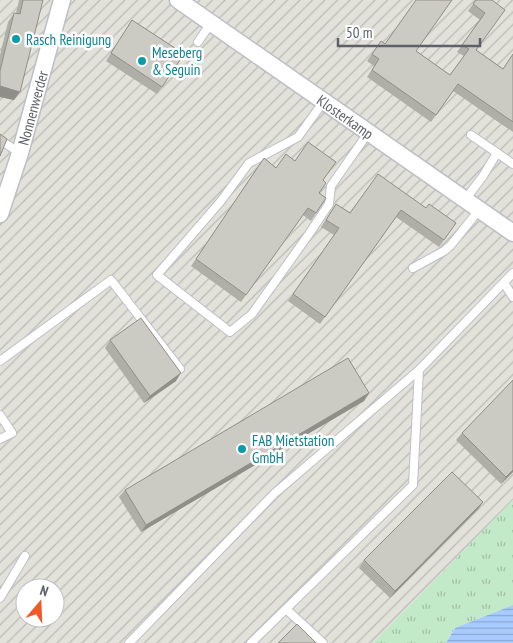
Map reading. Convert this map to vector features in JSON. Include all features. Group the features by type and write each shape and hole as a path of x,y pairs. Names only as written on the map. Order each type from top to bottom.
{"street":[{"name":"Nonnenwerder","path":"0,214 20,153 62,0"},
{"name":"Klosterkamp","path":"178,0 194,8 211,23 513,233"}],"lane":[{"path":"198,42 211,23"},
{"path":"324,101 298,137 249,163 221,201 157,275 230,332 252,314 329,204 331,186 368,133"},
{"path":"471,134 513,164"},
{"path":"0,140 20,153"},
{"path":"465,200 497,153"},
{"path":"414,268 452,245 479,210"},
{"path":"129,643 276,493 419,370 513,273"},
{"path":"0,361 111,280 180,369"},
{"path":"504,283 513,297"},
{"path":"251,643 413,485 419,370"},
{"path":"0,415 12,432 0,439"},
{"path":"0,598 25,556"},
{"path":"286,609 323,643"}],"shaded area":[{"path":"0,0 513,0 513,500 373,643 0,643"}],"green space":[{"path":"513,500 513,605 455,628 446,643 373,643"}],"water":[{"path":"513,605 513,643 446,643 455,628"}],"building":[{"name":"Rasch Reinigung","path":"23,0 43,0 20,92 0,86 0,71 14,13 20,14"},
{"path":"416,0 452,0 416,51 450,75 469,49 462,45 485,13 473,4 476,0 492,0 505,10 476,50 503,69 513,54 513,122 458,84 436,115 372,70 379,59 372,54 381,41 385,44"},
{"name":"Meseberg & Seguin","path":"132,20 184,54 162,87 111,53"},
{"path":"0,134 7,139 0,156"},
{"path":"308,142 336,162 323,180 326,183 319,193 326,198 316,213 308,208 246,295 196,259 264,158 276,168 286,154 295,161"},
{"path":"378,174 426,208 429,204 456,223 444,240 401,210 325,317 293,294 339,228 326,220 336,204 350,213"},
{"path":"141,318 181,373 150,396 110,340"},
{"name":"FAB Mietstation GmbH","path":"348,358 369,393 146,525 125,490"},
{"path":"513,380 513,470 506,477 462,433"},
{"path":"452,472 483,502 395,591 364,560"},
{"path":"297,624 316,643 278,643"}],"place":[{"name":"Rasch Reinigung","path":"16,39"},
{"name":"Meseberg & Seguin","path":"142,61"},
{"name":"FAB Mietstation GmbH","path":"242,449"}]}
